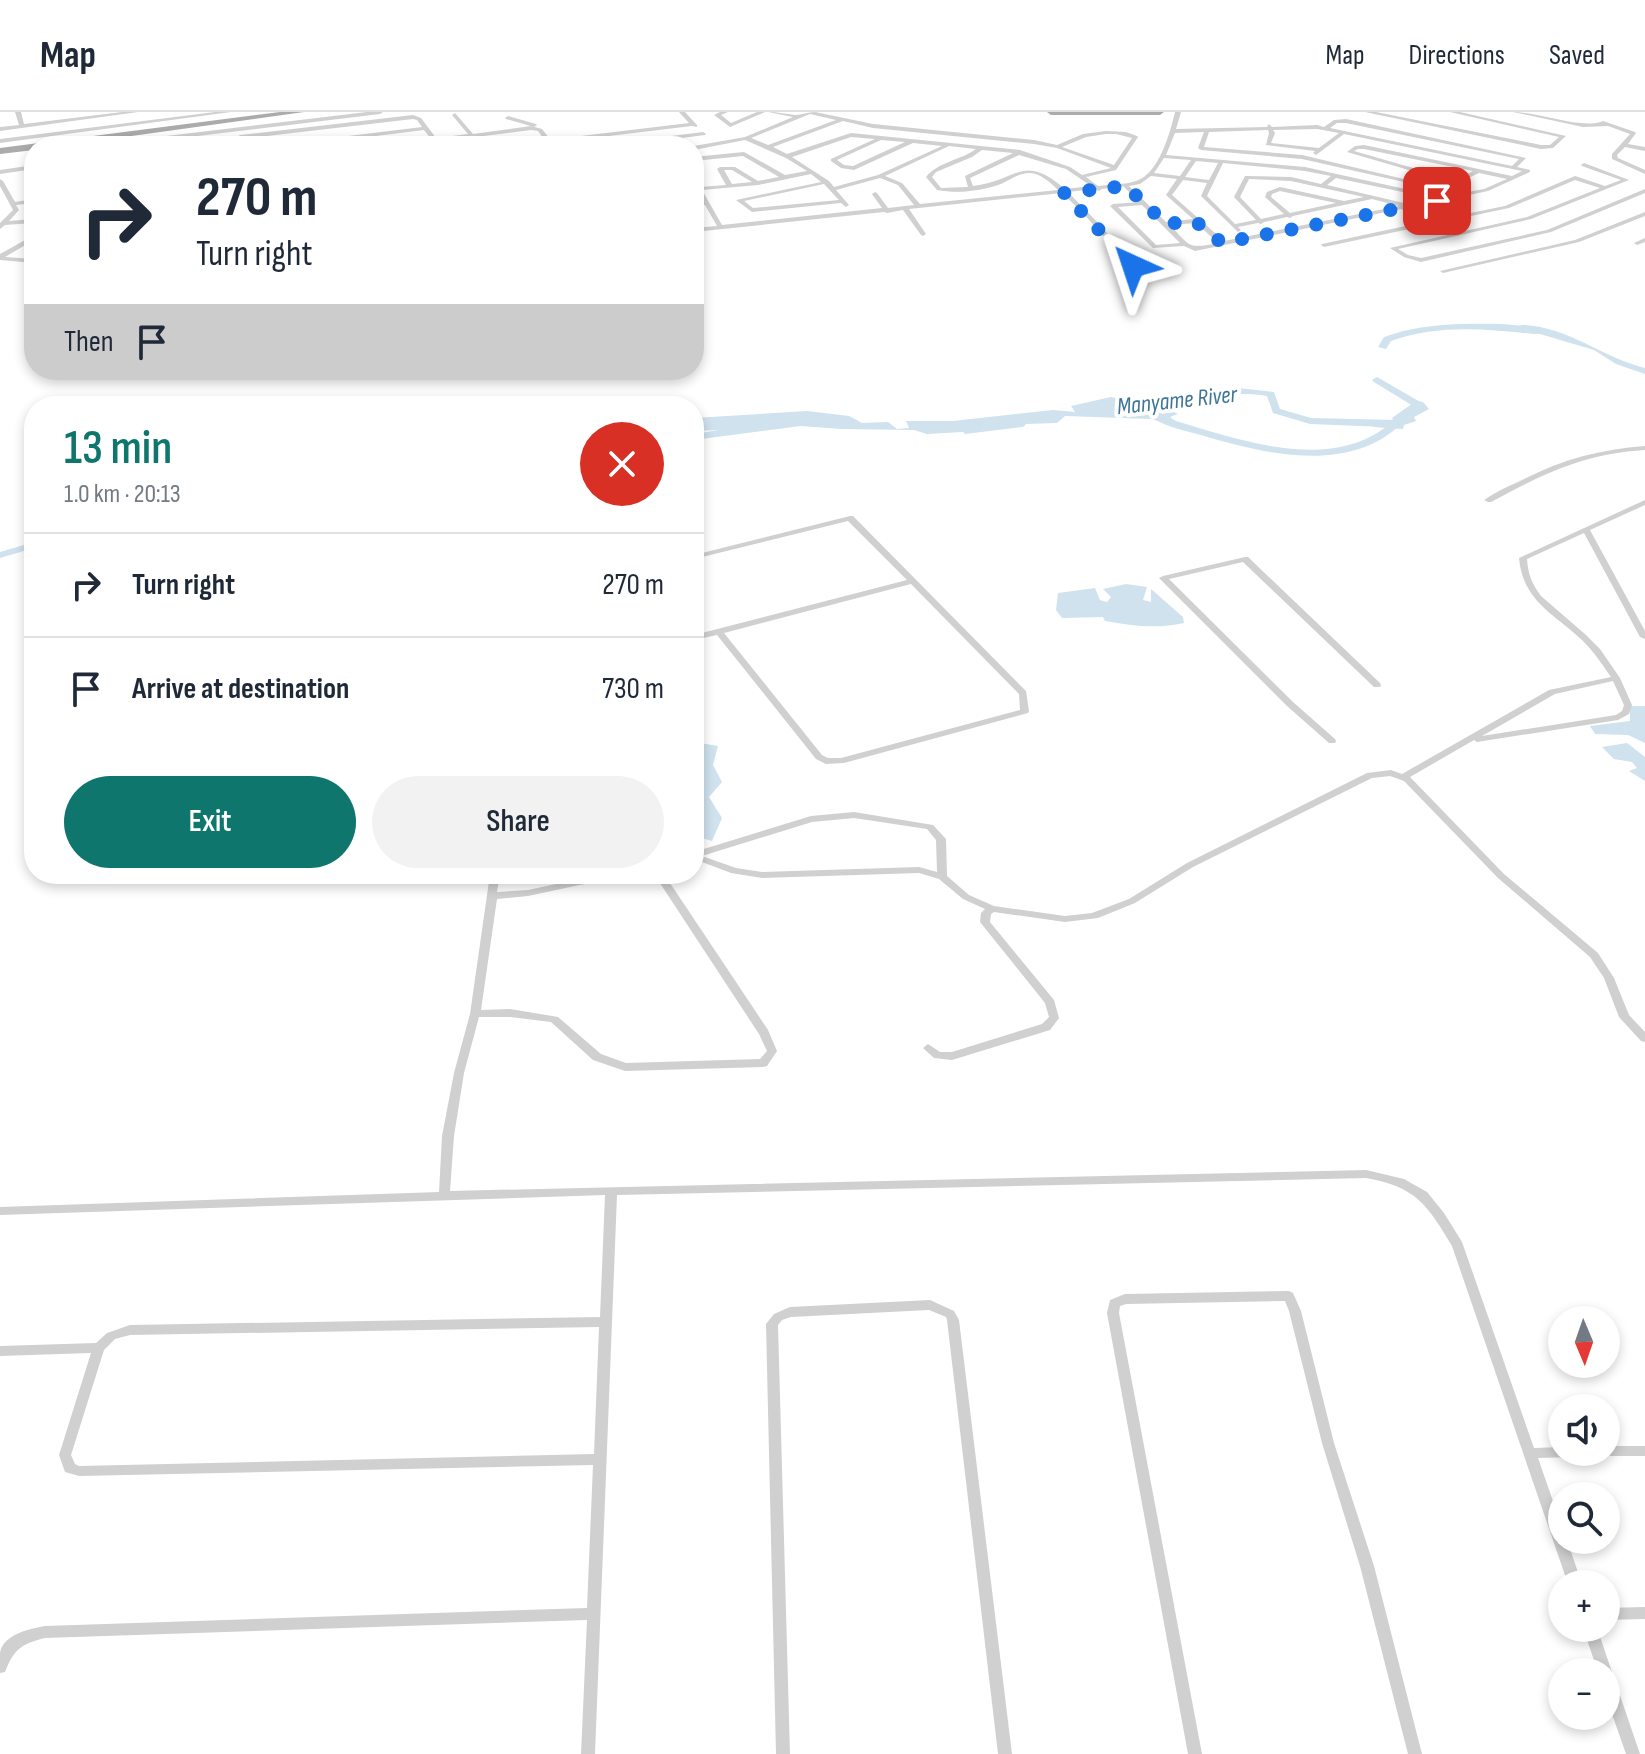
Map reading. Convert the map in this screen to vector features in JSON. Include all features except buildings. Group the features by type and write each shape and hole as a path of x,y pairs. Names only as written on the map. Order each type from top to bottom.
{"main road":[{"path":"145,136 300,112"},
{"path":"1051,112 1160,112"},
{"path":"0,151 24,148"}],"street":[{"path":"18,112 22,126"},
{"path":"59,112 62,121"},
{"path":"0,129 135,112"},
{"path":"36,136 196,114 232,121 380,112"},
{"path":"682,112 713,145"},
{"path":"716,114 725,112"},
{"path":"716,114 730,125 762,112"},
{"path":"771,112 802,117"},
{"path":"704,146 746,138 812,112 842,120 1058,147 1114,167"},
{"path":"704,229 852,214 865,217 919,207 1126,186 1143,181 1150,174 1174,131 1178,112"},
{"path":"1368,112 1541,147 1551,147 1563,136 1453,112"},
{"path":"1516,112 1583,125 1607,122 1633,133 1614,155 1615,159 1645,172"},
{"path":"455,115 471,136 538,128"},
{"path":"249,136 413,117 419,119 432,136"},
{"path":"508,118 538,128 545,136"},
{"path":"768,147 842,120"},
{"path":"1326,128 1340,120 1523,158 1514,167"},
{"path":"184,136 232,121"},
{"path":"596,136 693,124"},
{"path":"1269,126 1272,133 1268,144 1320,150"},
{"path":"1126,186 1185,244 1195,249 1486,190 1528,171 1311,126 1174,131"},
{"path":"1301,136 1311,126"},
{"path":"363,136 426,128"},
{"path":"1235,128 1237,137"},
{"path":"1207,130 1202,149 1307,158 1432,187"},
{"path":"931,143 938,132"},
{"path":"1307,158 1344,132"},
{"path":"687,136 703,134"},
{"path":"1058,147 1073,137 1129,134 1135,137 1108,172 1084,176"},
{"path":"1095,146 1101,135"},
{"path":"788,156 846,136 1020,152 1050,160 1084,176 1099,189"},
{"path":"0,141 24,138"},
{"path":"746,138 788,156 827,182 852,214"},
{"path":"880,138 833,160 843,167 854,168 912,141"},
{"path":"834,189 880,176 948,145"},
{"path":"1624,145 1645,149"},
{"path":"1408,180 1425,173 1350,152 1361,146 1512,178"},
{"path":"981,148 929,176 939,189 971,188 995,184 1032,171 1049,179 1064,193 1133,266"},
{"path":"1411,157 1423,148"},
{"path":"971,188 967,177 1020,152"},
{"path":"1259,153 1259,165"},
{"path":"704,158 744,154 784,177"},
{"path":"1161,156 1335,176 1437,201"},
{"path":"1194,160 1169,195 1222,243"},
{"path":"1221,162 1205,199 1248,238"},
{"path":"1584,165 1626,180 1529,218 1393,248 1421,260 1493,244 1549,231 1645,191"},
{"path":"0,172 24,168"},
{"path":"730,186 720,169 736,169 758,183"},
{"path":"1414,193 1458,181 1478,171"},
{"path":"704,185 758,183 812,172"},
{"path":"1150,174 1211,182"},
{"path":"880,176 900,184 919,207"},
{"path":"1322,186 1335,176"},
{"path":"1261,222 1237,197 1247,177 1291,179 1374,197 1407,207 1430,223"},
{"path":"1324,245 1507,207 1573,179 1605,188"},
{"path":"0,181 16,212 3,222"},
{"path":"827,182 739,200 752,210 843,201"},
{"path":"1290,216 1268,197 1269,193 1280,189 1349,204"},
{"path":"875,194 887,211"},
{"path":"1234,226 1374,197"},
{"path":"704,198 721,228"},
{"path":"13,204 24,202"},
{"path":"1143,203 1113,206 1155,247 1185,244"},
{"path":"906,209 923,234"},
{"path":"1443,271 1577,241 1645,214"},
{"path":"3,222 24,221"},
{"path":"1166,224 1195,221"},
{"path":"1470,231 1493,244"},
{"path":"1637,243 1645,240"},
{"path":"0,258 24,245"},
{"path":"0,258 24,260"},
{"path":"1488,500 1564,461 1616,449 1645,448"},
{"path":"1470,740 1618,717 1626,712 1628,705 1616,678 1593,646 1531,592 1522,575 1523,558 1645,502"},
{"path":"704,554 850,518 1023,693 1025,711 841,761 826,761 819,757 719,632"},
{"path":"1587,531 1644,637"},
{"path":"1332,741 1290,704 1163,578 1245,559 1377,685"},
{"path":"704,636 912,581"},
{"path":"1403,777 1552,692 1616,678"},
{"path":"704,860 734,871 762,875 928,872 942,877 966,897 992,909 1065,919 1107,912 1203,859 1370,775 1384,772 1403,777 1501,876 1594,955 1609,978 1624,1017 1645,1038"},
{"path":"704,853 811,819 854,815 930,827 941,839 942,877"},
{"path":"444,1195 448,1136 459,1073 475,1014 494,884"},
{"path":"492,896 528,893 570,884"},
{"path":"475,1014 510,1013 554,1019 597,1057 625,1067 763,1063 772,1051 764,1033 666,884"},
{"path":"928,1048 938,1055 952,1056 1046,1027 1054,1018 1050,1002 985,922 986,913 992,909"},
{"path":"0,1211 444,1195 1366,1174 1393,1177 1409,1183 1428,1197 1458,1245 1570,1570"},
{"path":"588,1754 611,1193"},
{"path":"1195,1754 1113,1313 1114,1303 1125,1299 1289,1296 1328,1443 1367,1566 1415,1754"},
{"path":"783,1754 772,1324 778,1317 790,1312 930,1305 943,1309 953,1320 1005,1754"},
{"path":"601,1459 79,1471 70,1468 65,1455 99,1348 111,1336 149,1327 606,1322"},
{"path":"0,1351 99,1348"},
{"path":"1620,1451 1645,1451"},
{"path":"1531,1453 1548,1453"},
{"path":"1620,1614 1645,1613"},
{"path":"0,1667 7,1648 14,1641 45,1632 594,1614"},
{"path":"1620,1717 1633,1754"}],"water":[{"path":"1523,325 1570,337 1645,368 1645,374 1616,364 1594,350 1540,334 1522,333 1515,327"},
{"path":"1190,394 1201,398 1164,407 1178,414 1170,417 1177,422 1172,425 1152,419 1065,416 1057,423 1026,424 1023,427 965,434 801,426 704,439 704,433 718,430 704,431 704,417 807,411 849,416 862,423 888,422 897,429 909,428 906,421 953,421 1053,410 1075,412 1071,406 1111,397 1136,402"},
{"path":"1416,401 1423,402 1429,409 1414,417 1416,421 1404,425 1403,429 1373,427 1372,424 1394,422 1392,418"},
{"path":"1126,584 1147,587 1143,600 1151,602 1151,589 1183,617 1184,623 1135,625 1105,621 1103,617 1062,618 1056,610 1058,593 1095,588 1100,600 1107,602 1111,597 1103,589"},
{"path":"1630,706 1645,706 1645,743 1628,735 1595,734 1590,726 1630,721"},
{"path":"1627,743 1645,757 1645,781 1629,771 1637,768 1632,762 1614,759 1602,747"},
{"path":"704,744 718,746 713,765 722,782 709,797 722,818 712,841 704,839"}],"waterway":[{"name":"Manyame River","path":"1383,347 1387,339 1421,330 1480,327 1535,331"},
{"name":"Manyame River","path":"1377,380 1419,405 1412,413"},
{"name":"Manyame River","path":"1183,399 1227,392 1260,392 1271,394 1276,411 1310,421 1391,424"},
{"path":"1159,419 1248,445 1315,453 1347,450 1374,440 1397,423"},
{"name":"Manyame River","path":"0,555 24,548"}],"route":[{"path":"1133,266 1080,206 1064,193 1126,186 1166,224 1195,221 1222,243 1437,201"}]}
